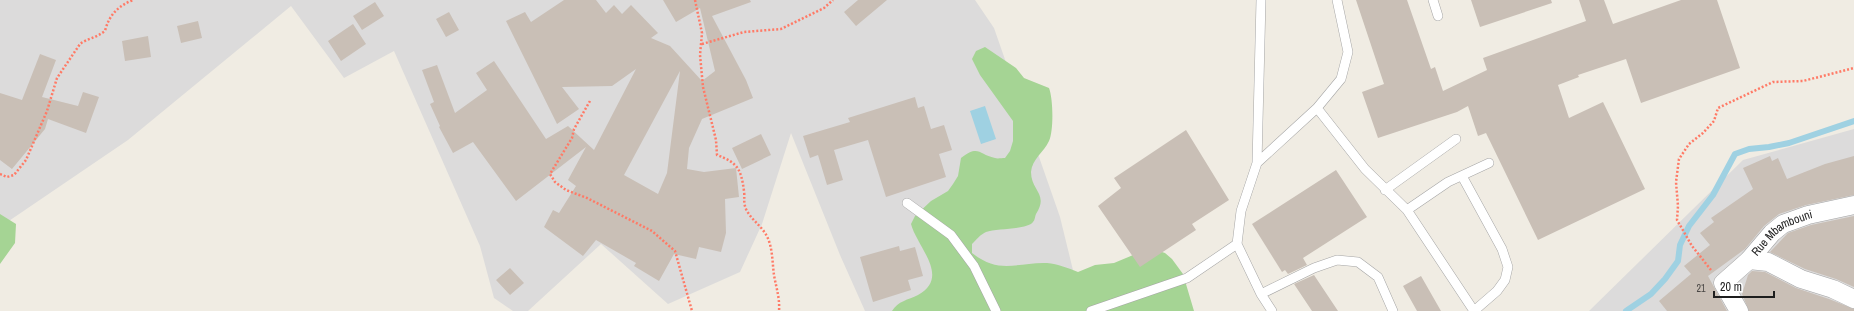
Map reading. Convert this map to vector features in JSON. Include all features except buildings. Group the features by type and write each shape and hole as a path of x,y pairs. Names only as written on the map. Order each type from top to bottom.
{"street":[{"name":"Rue Mbambouni","path":"1723,283 1749,260 1772,233 1783,224 1808,215 1854,204"},
{"path":"1749,260 1768,262 1801,279 1854,298"},
{"path":"1723,283 1728,296 1739,311"}],"lane":[{"path":"1261,0 1257,163 1241,211 1237,244 1261,294 1272,311"},
{"path":"1257,163 1317,108 1342,79 1348,52 1337,0"},
{"path":"1433,0 1438,16"},
{"path":"1317,108 1365,170 1407,210 1474,311 1497,291 1505,280 1508,267 1502,249 1462,176"},
{"path":"1385,190 1456,139"},
{"path":"1407,210 1448,182 1488,163"},
{"path":"907,203 951,235 974,266 996,311"},
{"path":"1091,311 1187,278 1237,244"},
{"path":"1261,294 1314,268 1337,260 1358,262 1378,277 1394,311"}],"path":[{"path":"0,174 7,176 14,174 26,160 46,112 57,78 80,44 84,41 95,38 105,31 108,20 121,5 133,0"},
{"path":"695,0 702,33 700,55 703,87 716,140 717,155 731,160 738,166 745,192 744,203 748,214 765,234 772,252 774,276 780,302 779,311"},
{"path":"702,44 744,32 781,29 824,8 833,0"},
{"path":"1723,283 1707,266 1677,220 1678,206 1676,182 1679,159 1689,144 1703,133 1714,121 1718,108 1773,82 1803,81 1854,68"},
{"path":"590,101 574,129 572,138 550,174 555,182 566,190 587,198 652,230 675,251 692,311"}],"shaded area":[{"path":"0,0 975,0 994,28 1060,217 1083,311 865,311 840,255 791,133 762,224 740,272 668,304 601,244 528,311 513,311 494,298 480,246 394,51 344,78 291,6 128,140 0,227"},
{"path":"1854,129 1854,311 1589,311 1743,160"}],"green space":[{"path":"985,47 1016,68 1024,78 1049,88 1052,129 1049,141 1036,159 1031,172 1041,202 1034,221 1030,225 1018,228 984,233 972,244 972,253 982,260 1000,266 1047,263 1059,265 1078,272 1095,265 1114,263 1138,253 1156,250 1165,253 1172,259 1183,274 1194,311 892,311 900,303 918,295 927,288 932,280 932,271 929,261 914,233 911,224 915,216 931,201 948,191 958,176 961,158 975,151 990,157 1005,158 1010,151 1013,141 1013,121 980,75 972,59 976,51"},
{"path":"0,214 16,224 15,243 0,264"}],"water":[{"path":"985,106 996,139 981,144 970,111"}],"waterway":[{"path":"1626,311 1651,294 1665,279 1678,261 1680,245 1689,226 1713,195 1735,154 1749,149 1789,143 1854,121"}]}
